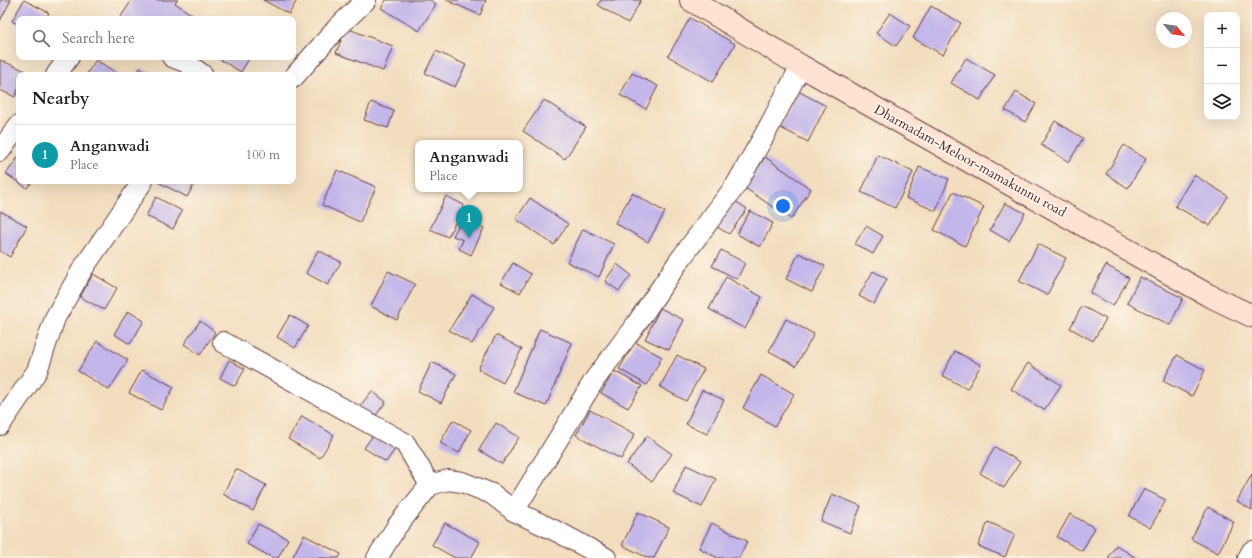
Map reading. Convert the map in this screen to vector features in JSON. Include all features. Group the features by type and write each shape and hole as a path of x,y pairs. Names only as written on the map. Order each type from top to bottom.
{"main road":[{"name":"Dharmadam-Meloor-mamakunnu road","path":"691,0 801,66 1201,291 1252,316"}],"street":[{"path":"296,75 336,28 366,0"},
{"path":"58,72 67,60"},
{"path":"180,60 199,72"},
{"path":"514,511 595,380 637,323 680,260 736,185 801,66"},
{"path":"0,151 16,129"},
{"path":"0,425 37,371 55,318 82,270 141,184"},
{"path":"223,342 405,443 430,485"},
{"path":"377,558 397,526 430,485 448,480 462,482 492,494 514,511 562,534 606,558"},
{"path":"1248,558 1252,551"}],"building":[{"path":"0,0 11,0 0,21"},
{"path":"24,0 49,13 47,16 16,16 16,23 12,21"},
{"path":"132,0 178,0 175,3 194,16 121,16"},
{"path":"263,0 297,0 289,14"},
{"path":"386,0 430,0 436,4 419,31 381,8"},
{"path":"446,0 486,0 480,15"},
{"path":"601,0 641,0 628,23 598,5"},
{"path":"931,6 961,23 943,55 913,38"},
{"path":"890,13 910,26 896,46 876,33"},
{"path":"690,18 735,44 713,82 668,56"},
{"path":"346,28 393,46 383,71 336,53"},
{"path":"436,51 466,65 455,87 425,73"},
{"path":"966,58 995,75 980,100 951,83"},
{"path":"0,60 26,71 16,72 15,97 0,90"},
{"path":"96,60 115,72 88,72"},
{"path":"221,60 248,60 241,72"},
{"path":"140,68 148,72 138,72"},
{"path":"632,73 658,86 646,109 620,95"},
{"path":"798,91 826,106 808,142 779,127"},
{"path":"1016,92 1036,104 1025,122 1005,110"},
{"path":"544,100 586,127 565,159 523,131"},
{"path":"371,102 394,111 388,128 364,120"},
{"path":"1055,121 1083,138 1069,162 1041,145"},
{"path":"1124,145 1146,159 1128,188 1106,174"},
{"path":"878,155 913,172 895,208 861,192"},
{"path":"765,157 811,189 791,219 745,188"},
{"path":"16,160 16,181 6,174"},
{"path":"919,167 949,179 936,211 906,198"},
{"path":"337,170 376,187 360,222 322,205"},
{"path":"1194,175 1228,196 1210,226 1175,206"},
{"path":"21,184 30,184 27,188"},
{"path":"162,184 194,184 187,197"},
{"path":"953,192 984,207 965,246 934,230"},
{"path":"632,193 665,212 648,242 615,223"},
{"path":"446,196 464,205 448,237 430,229"},
{"path":"156,197 182,211 173,229 146,216"},
{"path":"530,198 568,224 554,245 516,219"},
{"path":"735,201 747,209 729,234 717,227"},
{"path":"1005,203 1025,213 1009,241 990,230"},
{"path":"0,211 27,226 10,257 0,251"},
{"path":"750,211 773,223 760,247 737,234"},
{"path":"463,217 484,228 471,255 459,249 463,240 453,236"},
{"path":"866,226 883,236 873,254 855,244"},
{"path":"583,229 614,244 599,277 567,262"},
{"path":"1038,244 1066,258 1047,295 1019,281"},
{"path":"318,250 341,262 328,285 306,273"},
{"path":"721,250 745,263 737,279 712,266"},
{"path":"799,253 825,266 812,292 786,279"},
{"path":"513,263 531,274 520,293 501,283"},
{"path":"617,264 631,275 619,291 605,281"},
{"path":"1106,265 1129,278 1113,306 1090,293"},
{"path":"388,271 415,284 397,320 371,306"},
{"path":"873,271 887,279 874,304 859,296"},
{"path":"93,274 117,288 104,310 80,297"},
{"path":"726,277 762,297 745,329 709,309"},
{"path":"1140,277 1183,298 1170,325 1127,303"},
{"path":"472,294 494,307 472,344 449,330"},
{"path":"1082,306 1106,319 1093,341 1070,328"},
{"path":"660,308 684,320 669,350 645,339"},
{"path":"128,311 144,321 130,344 114,334"},
{"path":"290,315 308,326 295,348 277,337"},
{"path":"786,319 814,334 796,366 769,351"},
{"path":"200,321 215,332 200,355 184,344"},
{"path":"540,329 572,343 546,406 513,392"},
{"path":"496,335 522,349 503,383 478,369"},
{"path":"97,341 128,360 109,390 78,371"},
{"path":"635,342 662,357 647,385 619,369"},
{"path":"955,351 981,365 967,389 942,375"},
{"path":"677,355 704,369 686,401 660,387"},
{"path":"1177,355 1205,370 1192,396 1163,381"},
{"path":"229,360 245,369 235,386 220,378"},
{"path":"432,362 456,374 441,403 418,391"},
{"path":"1028,363 1061,385 1044,410 1011,389"},
{"path":"142,370 174,387 161,410 129,393"},
{"path":"614,371 642,386 628,408 601,393"},
{"path":"761,375 794,394 775,426 743,408"},
{"path":"702,390 724,400 707,434 686,424"},
{"path":"372,391 386,402 373,419 359,407"},
{"path":"590,410 635,434 621,459 576,435"},
{"path":"302,416 334,435 320,458 288,439"},
{"path":"453,420 471,430 459,453 440,443"},
{"path":"496,423 519,437 502,464 479,450"},
{"path":"376,431 398,445 386,462 364,448"},
{"path":"647,436 672,454 652,482 627,464"},
{"path":"995,447 1020,462 1004,488 980,473"},
{"path":"686,465 716,479 702,507 673,493"},
{"path":"236,469 266,485 253,511 223,494"},
{"path":"1252,474 1252,510 1237,501"},
{"path":"1144,489 1166,500 1150,528 1129,516"},
{"path":"832,494 861,506 850,533 821,521"},
{"path":"1208,507 1234,522 1218,553 1191,539"},
{"path":"638,512 669,527 654,558 648,558 622,545"},
{"path":"1070,514 1095,528 1082,551 1057,537"},
{"path":"988,522 1015,534 1005,557 978,546"},
{"path":"445,523 480,542 471,558 455,558 432,545"},
{"path":"712,523 747,541 739,558 718,558 699,548"},
{"path":"258,524 288,539 278,558 273,558 247,544"},
{"path":"304,535 341,554 339,558 292,558"},
{"path":"1116,545 1136,558 1108,558"}],"place":[{"name":"Anganwadi","path":"469,238"}]}
